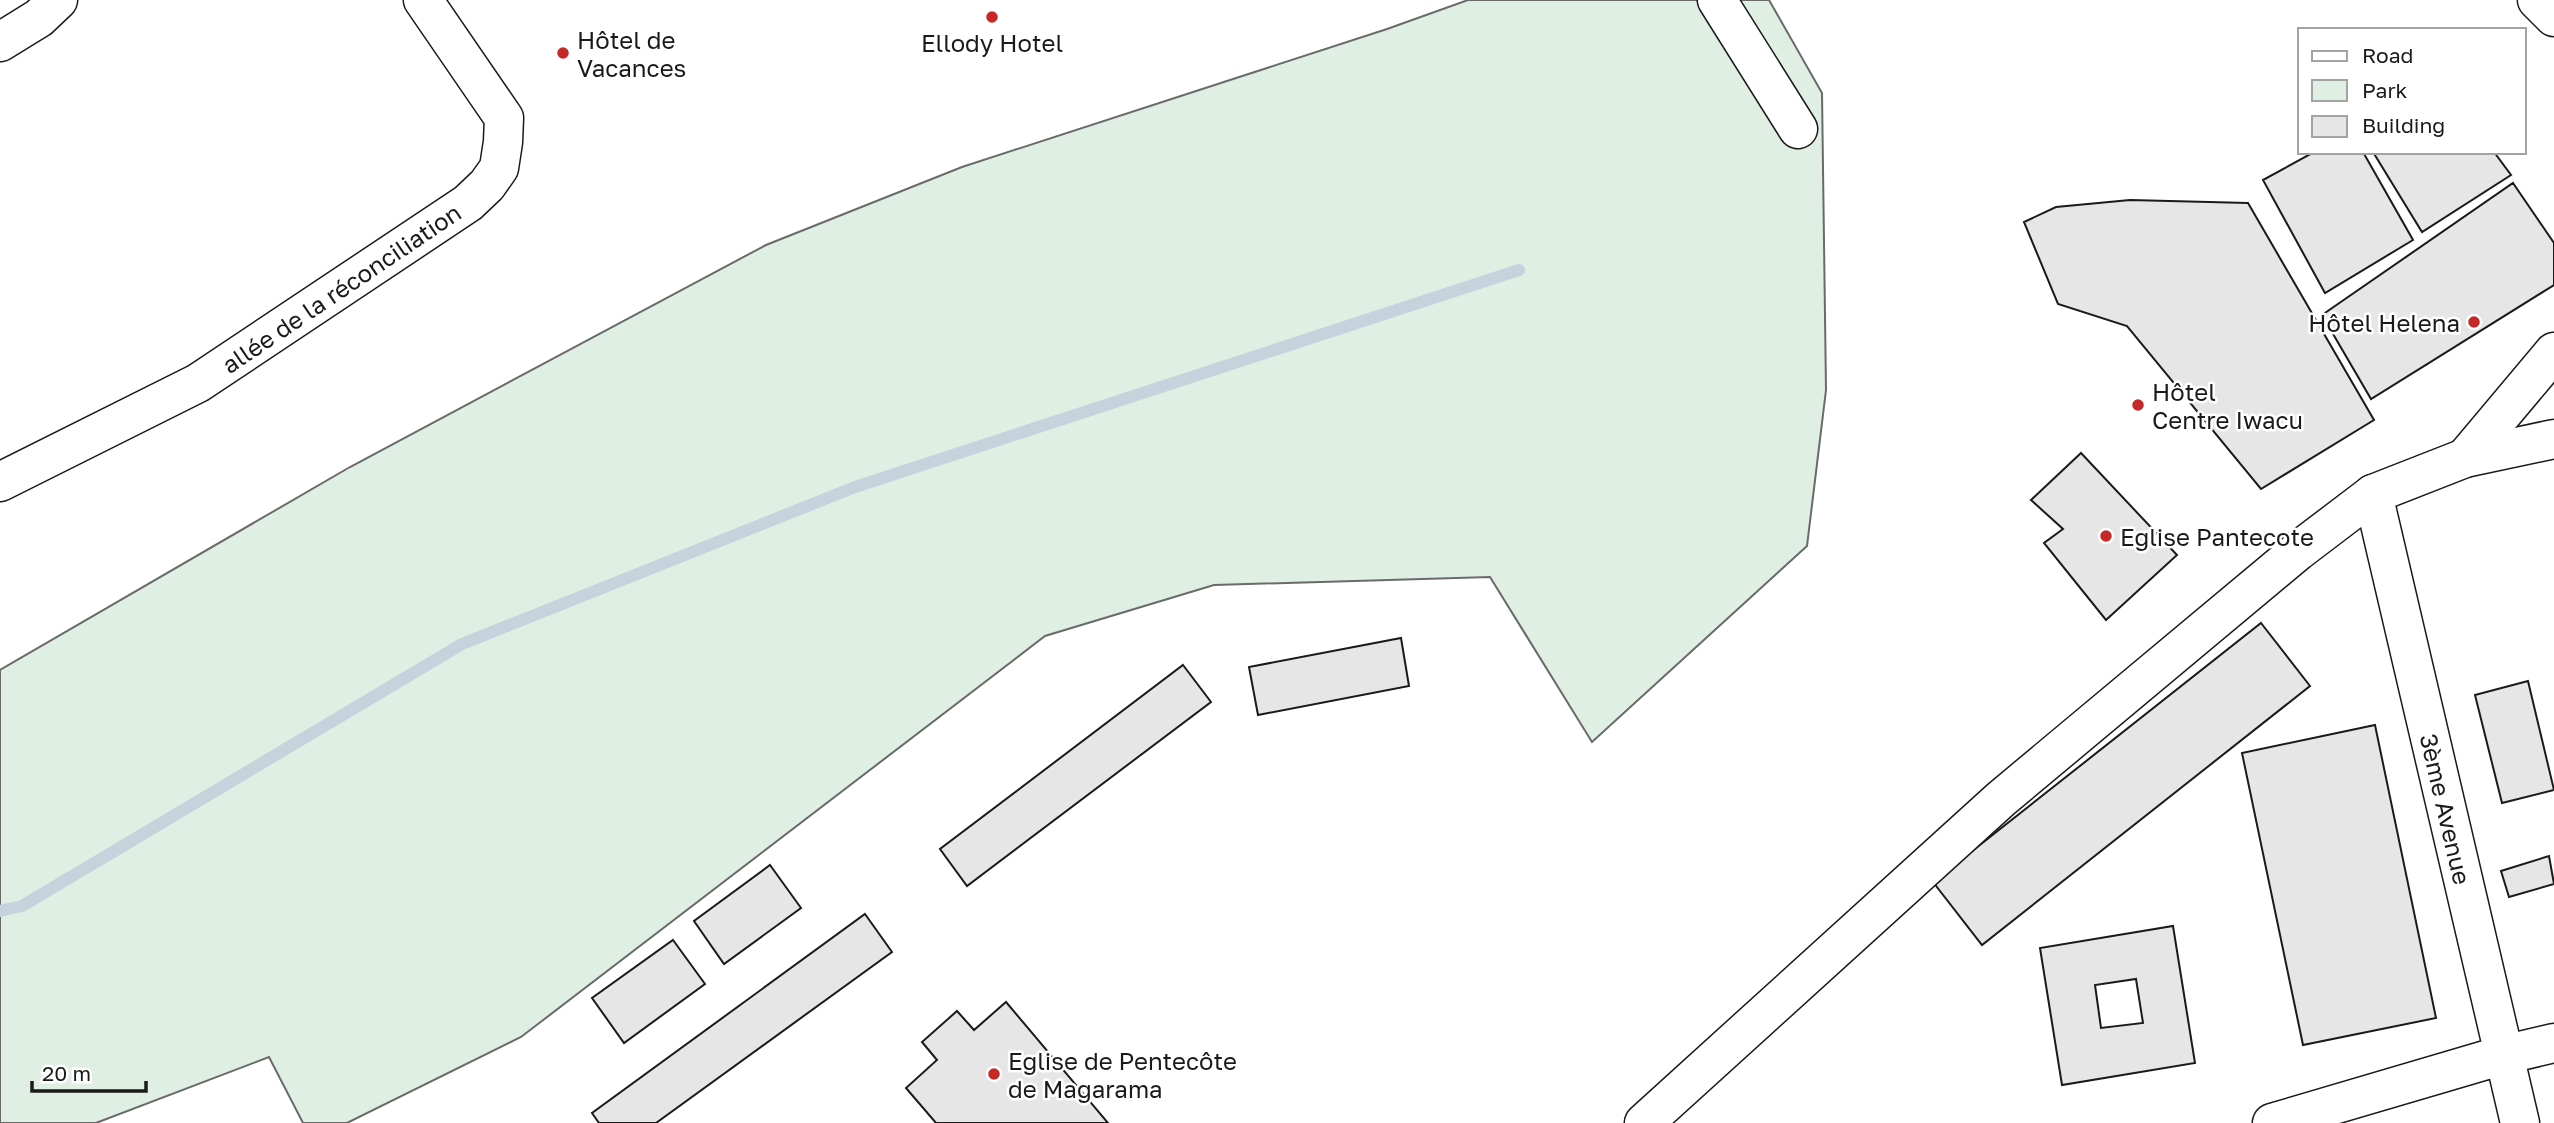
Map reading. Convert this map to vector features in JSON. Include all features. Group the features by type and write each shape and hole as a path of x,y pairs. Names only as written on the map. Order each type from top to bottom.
{"street":[{"path":"0,42 39,18 58,0"},
{"name":"allée de la réconciliation","path":"0,482 198,383 468,202 487,186 499,167 504,118 423,0"},
{"path":"1717,0 1798,129"},
{"path":"2537,0 2554,17"},
{"path":"2465,458 2554,352"},
{"path":"1644,1123 2001,799 2298,551 2373,494 2465,458 2554,439"},
{"name":"3ème Avenue","path":"2373,494 2520,1123"},
{"path":"2272,1123 2502,1055 2554,1043"}],"green space":[{"path":"1468,0 1769,0 1822,93 1826,390 1807,546 1592,742 1490,577 1214,585 1045,636 521,1037 347,1123 303,1123 269,1057 96,1123 0,1123 0,670 350,467 766,245 962,167 1387,29"}],"building":[{"path":"2310,154 2364,154 2413,240 2325,293 2263,180"},
{"path":"2374,154 2495,154 2511,175 2422,232"},
{"path":"2513,183 2554,243 2554,285 2371,399 2322,315"},
{"path":"2130,200 2248,203 2374,420 2261,489 2127,326 2058,304 2024,222 2056,207"},
{"name":"Eglise Pantecote","path":"2081,453 2177,555 2106,620 2044,543 2063,529 2031,500"},
{"path":"2261,623 2310,686 1982,945 1933,882"},
{"path":"1401,638 1409,686 1258,715 1249,667"},
{"path":"1183,665 1211,702 967,886 940,849"},
{"path":"2528,681 2554,790 2502,803 2475,695"},
{"path":"2375,725 2436,1018 2303,1045 2242,753"},
{"path":"2549,856 2554,884 2509,897 2501,871"},
{"path":"770,865 801,908 724,964 694,921"},
{"path":"865,914 892,952 656,1123 599,1123 592,1113"},
{"path":"2173,926 2195,1063 2062,1085 2040,948","holes":["2136,979 2143,1023 2101,1028 2095,985"]},
{"path":"673,940 705,984 624,1043 592,998"},
{"name":"Eglise de Pentecôte de Magarama","path":"1006,1002 1108,1123 936,1123 906,1088 937,1060 922,1042 957,1011 974,1030"}],"waterway":[{"path":"0,911 22,906 462,644 855,487 1519,270"}],"place":[{"name":"Ellody Hotel","path":"992,17"},
{"name":"Hôtel de Vacances","path":"563,53"},
{"name":"Hôtel Helena","path":"2474,322"},
{"name":"Hôtel Centre Iwacu","path":"2138,405"},
{"name":"Eglise Pantecote","path":"2106,536"},
{"name":"Eglise de Pentecôte de Magarama","path":"994,1074"}]}
